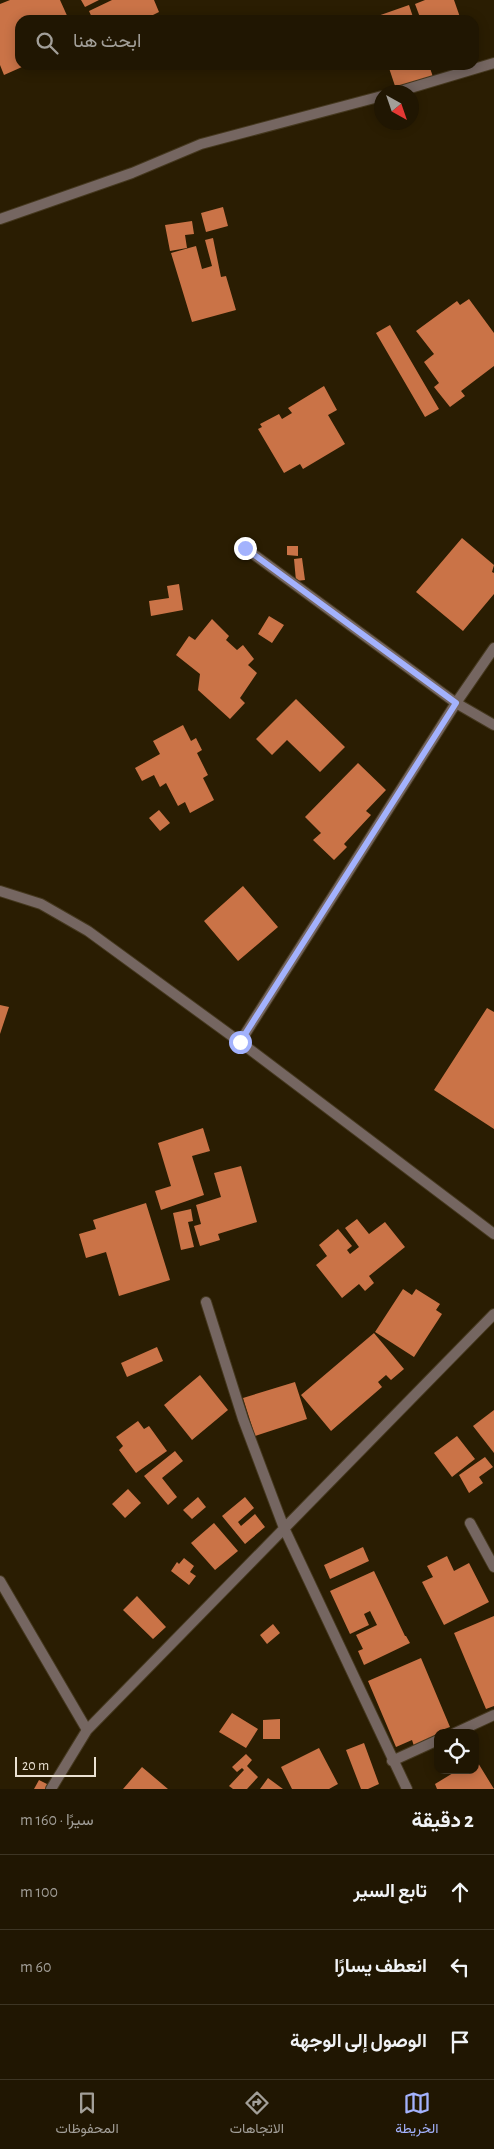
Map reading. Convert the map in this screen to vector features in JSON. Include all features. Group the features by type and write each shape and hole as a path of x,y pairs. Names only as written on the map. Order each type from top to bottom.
{"street":[{"path":"479,67 494,63"},
{"path":"419,85 471,70"},
{"path":"0,219 132,173 201,144 374,98"},
{"path":"245,548 456,703 494,725"},
{"path":"240,1042 456,703 494,648"},
{"path":"0,891 40,904 71,920 240,1042 494,1234"},
{"path":"206,1302 244,1419 284,1528 392,1761 407,1789"},
{"path":"51,1789 87,1730 494,1314"},
{"path":"470,1523 494,1567"},
{"path":"0,1582 87,1730"},
{"path":"463,1729 494,1715"},
{"path":"392,1761 434,1742"}],"building":[{"path":"10,0 60,0 67,15 15,15 15,70 4,75 0,65 0,4"},
{"path":"81,0 99,0 85,7"},
{"path":"112,0 154,0 159,12 153,15 91,15 89,11"},
{"path":"425,0 454,0 459,15 419,15 415,4"},
{"path":"409,5 412,15 381,15"},
{"path":"390,70 431,70 434,80 419,85 395,85"},
{"path":"223,207 228,226 206,232 201,213"},
{"path":"192,221 194,234 185,235 187,248 170,251 165,225"},
{"path":"213,238 221,277 226,276 236,310 192,322 171,253 196,246 202,269 212,266 205,240"},
{"path":"469,299 494,333 494,366 461,391 465,396 450,407 434,387 439,383 424,362 434,354 416,331 457,301 460,305"},
{"path":"390,325 439,409 425,417 376,333"},
{"path":"324,386 337,410 328,415 345,444 303,469 300,464 284,473 258,429 262,427 260,424 279,414 282,419 292,413 288,408"},
{"path":"462,538 494,565 492,572 494,573 494,594 463,631 416,592"},
{"path":"287,546 298,546 298,556 287,555"},
{"path":"302,558 305,580 296,581 294,559"},
{"path":"179,584 183,610 151,616 149,601 169,598 167,586"},
{"path":"269,616 284,625 272,643 258,634"},
{"path":"212,619 229,636 226,640 237,650 243,645 254,659 248,665 257,673 240,698 245,703 230,719 198,690 200,674 176,655 189,636 195,640"},
{"path":"296,699 345,747 320,772 287,740 272,755 256,739"},
{"path":"183,725 191,741 196,738 202,750 197,753 208,775 203,778 214,800 190,813 185,802 178,806 166,783 160,787 154,775 142,781 135,768 160,754 153,741"},
{"path":"358,763 386,790 366,811 371,815 344,844 347,847 334,860 313,840 321,833 305,817"},
{"path":"159,810 170,823 160,831 149,818"},
{"path":"243,886 278,927 238,961 204,921"},
{"path":"0,1005 9,1007 0,1034"},
{"path":"487,1008 494,1012 494,1129 434,1090"},
{"path":"203,1128 210,1151 192,1156 204,1195 161,1210 155,1191 171,1186 158,1143"},
{"path":"241,1166 257,1222 218,1234 220,1240 200,1246 194,1226 201,1224 196,1205 221,1197 214,1173"},
{"path":"146,1203 170,1280 119,1296 106,1252 86,1258 79,1234 96,1229 93,1220"},
{"path":"191,1209 193,1221 188,1222 194,1247 181,1250 173,1213"},
{"path":"357,1219 369,1234 385,1222 405,1247 369,1276 374,1283 365,1291 359,1284 342,1298 316,1265 327,1256 319,1245 338,1229 352,1246 347,1250 350,1254 359,1247 345,1228"},
{"path":"403,1289 412,1295 416,1289 440,1304 436,1310 442,1314 414,1357 375,1332"},
{"path":"374,1333 404,1369 391,1380 386,1375 378,1382 382,1387 331,1431 301,1395"},
{"path":"157,1347 163,1361 127,1377 121,1363"},
{"path":"200,1375 228,1410 192,1440 164,1405"},
{"path":"295,1382 307,1419 255,1436 243,1398"},
{"path":"494,1410 494,1453 473,1426"},
{"path":"138,1421 144,1429 149,1426 167,1451 136,1473 119,1450 123,1446 116,1437"},
{"path":"457,1436 475,1459 452,1477 434,1453"},
{"path":"175,1451 183,1461 162,1478 177,1497 168,1505 144,1476"},
{"path":"485,1457 493,1467 479,1477 483,1483 469,1493 459,1475"},
{"path":"128,1489 141,1503 125,1518 112,1504"},
{"path":"198,1497 206,1507 192,1519 183,1510"},
{"path":"245,1497 254,1508 238,1522 241,1526 255,1514 265,1527 245,1544 222,1516"},
{"path":"214,1523 238,1551 215,1570 191,1543"},
{"path":"363,1547 369,1561 330,1579 324,1565"},
{"path":"447,1556 454,1571 469,1563 489,1602 444,1625 422,1582 433,1577 427,1566"},
{"path":"184,1558 194,1566 190,1572 196,1576 189,1585 171,1571 177,1562 179,1564"},
{"path":"374,1571 410,1643 364,1665 358,1651 363,1649 356,1635 377,1625 370,1611 364,1614 369,1625 350,1634 330,1591"},
{"path":"137,1596 166,1627 153,1639 123,1610"},
{"path":"494,1616 494,1706 486,1709 454,1633"},
{"path":"273,1624 280,1633 267,1644 260,1635"},
{"path":"421,1658 450,1727 434,1729 434,1741 415,1749 412,1740 396,1747 368,1681"},
{"path":"232,1713 258,1729 246,1748 219,1732"},
{"path":"280,1719 280,1739 263,1739 263,1720"},
{"path":"364,1743 379,1784 368,1789 361,1789 346,1750"},
{"path":"319,1748 338,1784 329,1789 292,1789 281,1767"},
{"path":"246,1754 252,1760 247,1766 258,1777 247,1789 233,1789 229,1786 244,1770 242,1768 237,1772 232,1767"},
{"path":"479,1765 494,1789 437,1789 435,1784 451,1774 479,1774"},
{"path":"142,1767 168,1789 123,1789"},
{"path":"268,1778 283,1789 260,1789"},
{"path":"39,1780 49,1785 48,1789 34,1789"}],"route":[{"path":"240,1042 456,703 245,548"}]}
